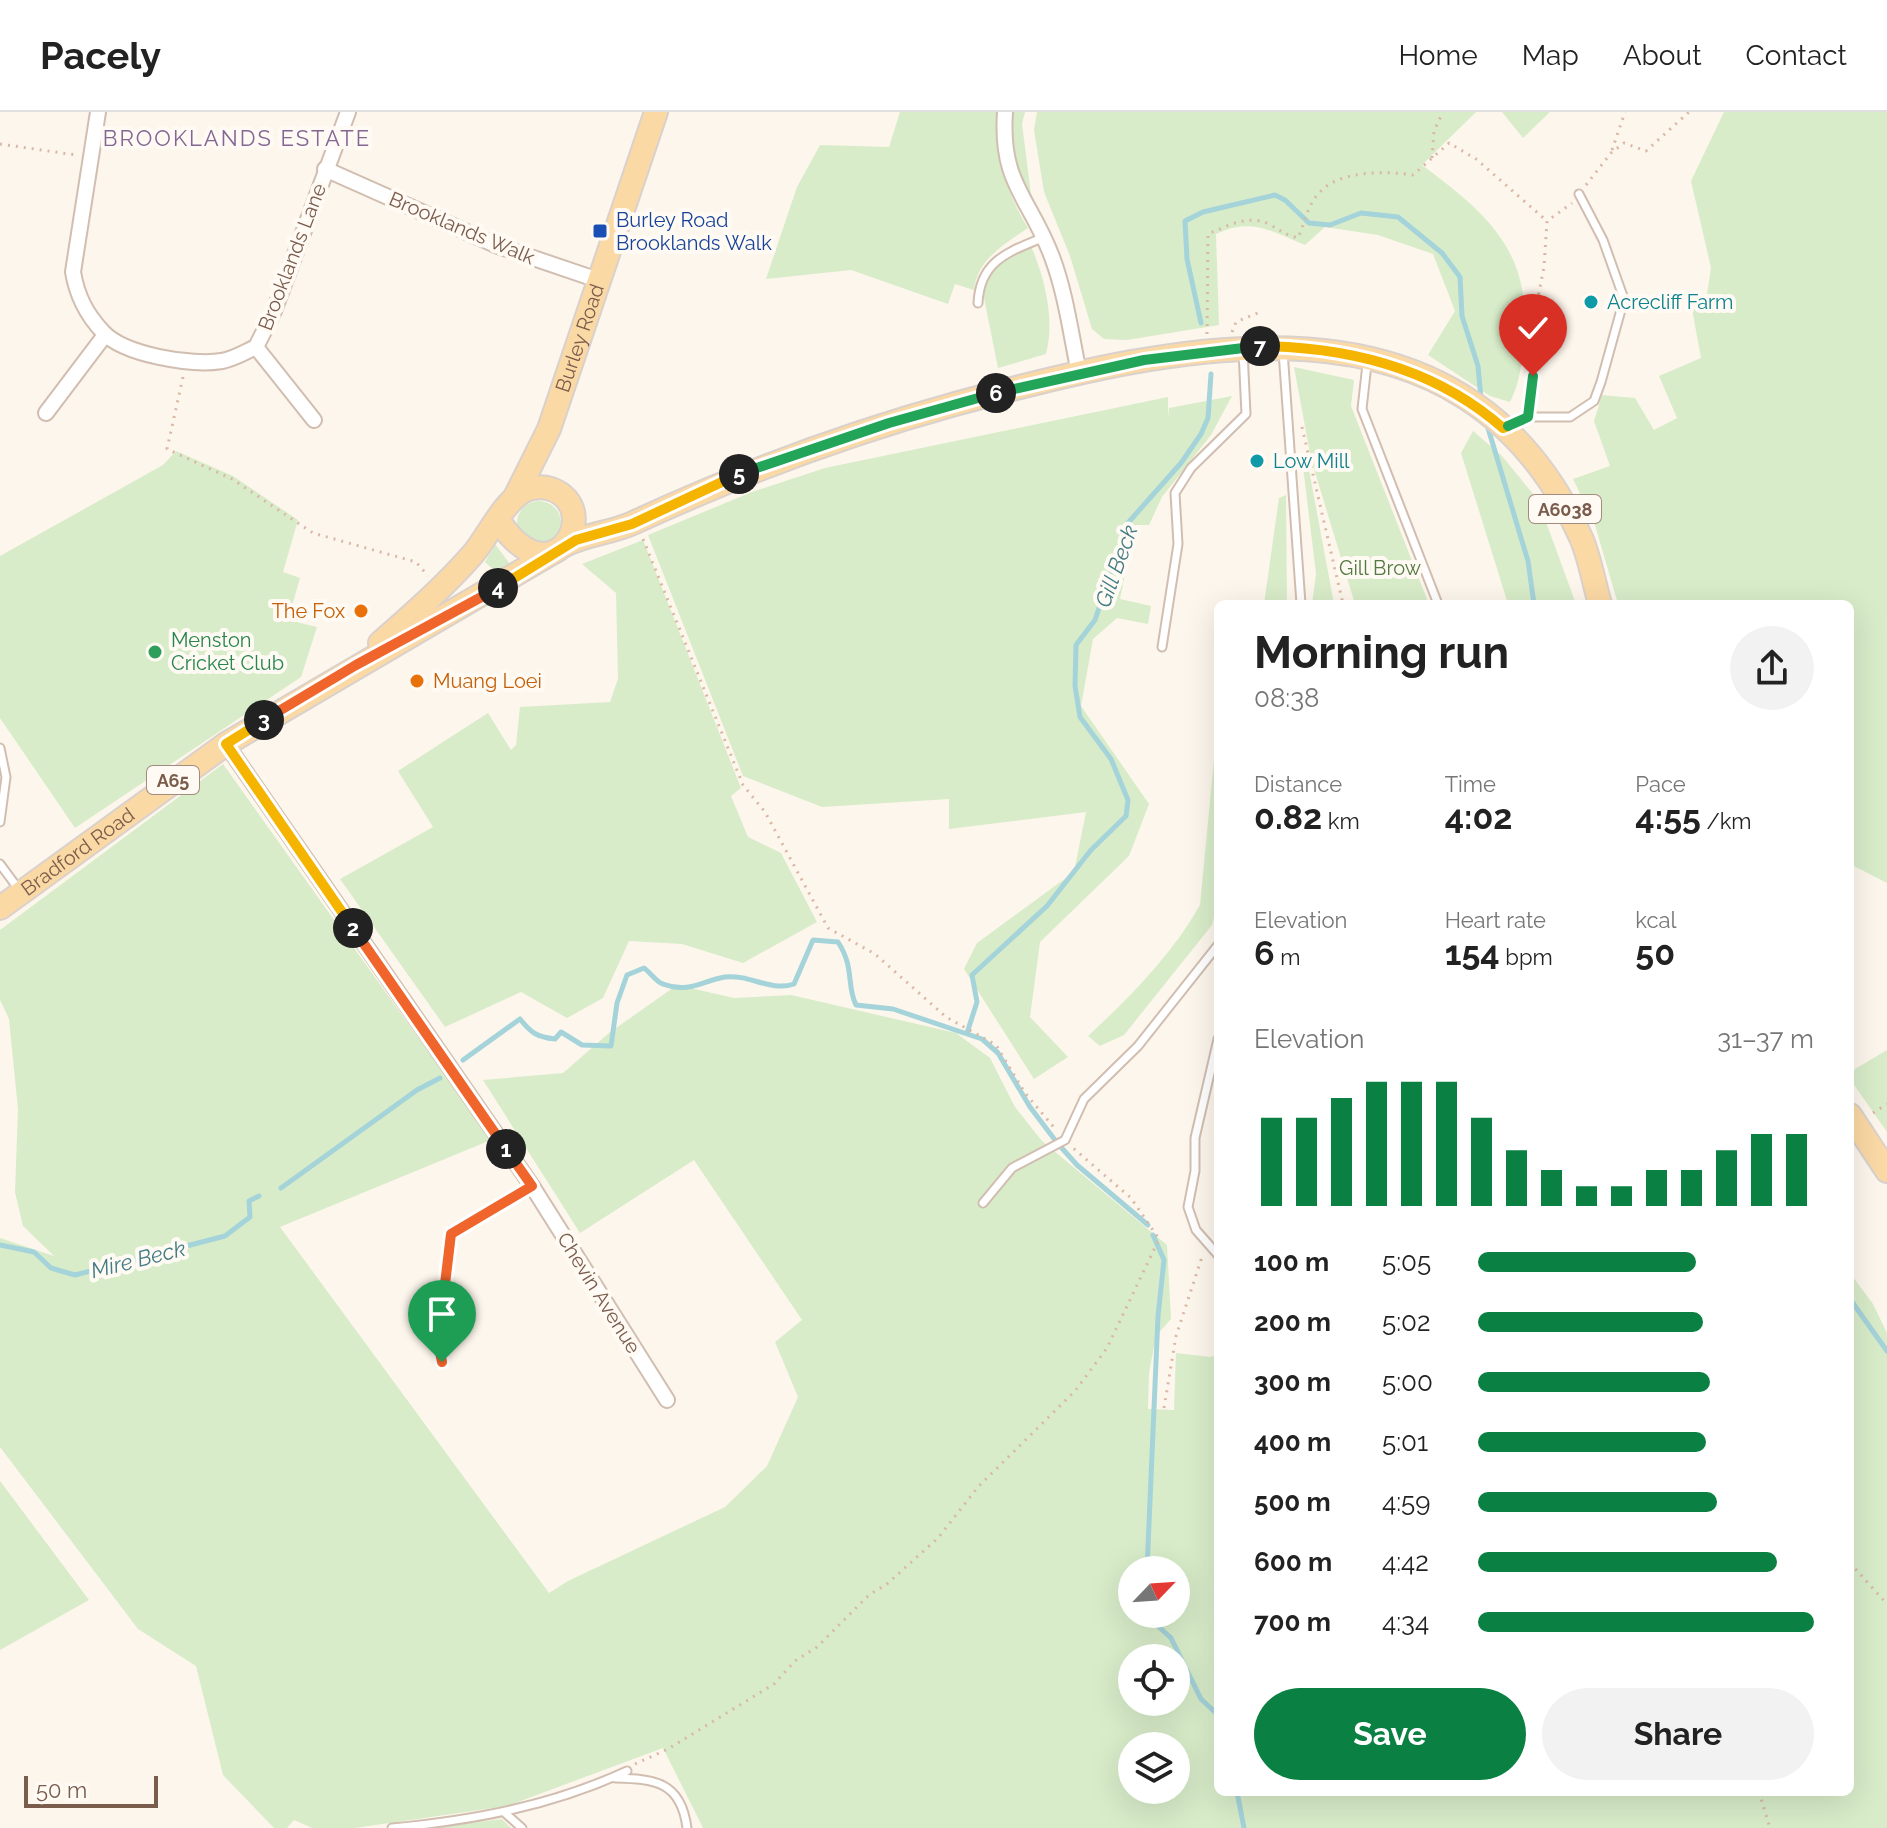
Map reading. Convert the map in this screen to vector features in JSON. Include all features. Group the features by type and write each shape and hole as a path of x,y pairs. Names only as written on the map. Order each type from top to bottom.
{"main road":[{"name":"Burley Road","path":"513,500 529,475 549,429 656,112"},
{"name":"A6038","path":"561,548 632,524 739,474 889,423 1079,373 1225,348 1283,346 1332,349 1367,357 1443,386 1503,428 1543,475 1570,516 1583,543 1599,600"},
{"name":"Burley Road","path":"549,429 549,463 565,500"},
{"path":"513,500 533,488 565,500"},
{"name":"A65","path":"499,521 513,500"},
{"name":"A6038","path":"565,500 585,517 602,520 659,509"},
{"name":"A65","path":"561,548 574,529 565,500"},
{"name":"Bradford Road","path":"356,665 439,589 499,521"},
{"path":"499,521 525,551 537,555 561,548"},
{"name":"Bradford Road","path":"0,908 226,744 356,665 476,600 561,548"},
{"path":"1854,1124 1887,1171"}],"street":[{"name":"Brooklands Lane","path":"98,112 73,272 77,298 105,335 149,355 187,361 226,361 256,347 274,311 348,112"},
{"path":"1005,112 1004,141 1012,182 1042,238 1062,292 1079,373"},
{"name":"Brooklands Walk","path":"325,169 498,246 601,281"},
{"path":"46,413 105,335"},
{"path":"256,347 314,420"},
{"name":"Chevin Avenue","path":"226,744 532,1186 667,1400"}],"lane":[{"path":"1503,428 1528,417 1570,417 1594,401 1623,311 1621,287 1603,240 1579,194"},
{"path":"978,303 979,284 993,263 1042,238"},
{"path":"1283,346 1301,600"},
{"path":"1162,647 1178,544 1175,493 1191,468 1246,414 1225,348"},
{"path":"1367,357 1362,409 1436,600"},
{"path":"0,748 6,777 0,822"},
{"path":"0,864 21,891"},
{"path":"983,1203 1012,1168 1065,1140 1084,1099 1138,1046 1214,950"},
{"path":"1214,1056 1195,1138 1195,1171 1188,1207 1196,1230 1214,1250"},
{"path":"442,1362 438,1342 451,1234 532,1186"},
{"path":"392,1828 505,1813 560,1799 626,1769"},
{"path":"608,1778 655,1779 674,1795 687,1828"},
{"path":"505,1813 522,1828"}],"path":[{"path":"1432,160 1434,131 1443,112"},
{"path":"1611,153 1625,112"},
{"path":"1528,417 1532,402 1535,312 1544,267 1547,221 1579,194 1611,153 1624,143 1646,151 1689,112"},
{"path":"1225,348 1208,234 1243,219 1266,223 1284,234 1300,235 1306,211 1321,190 1349,177 1390,172 1413,175 1449,143 1476,159 1547,221"},
{"path":"0,144 92,157"},
{"path":"1225,348 1236,322 1260,312"},
{"path":"187,361 167,449 232,479 313,533 416,562 439,589"},
{"path":"1285,401 1300,419 1342,600"},
{"path":"626,1769 668,1749 774,1684 795,1661 817,1647 869,1595 887,1584 938,1538 978,1487 1083,1380 1107,1348 1158,1244 1147,1218 1131,1198 1065,1140 1025,1093 996,1045 946,1017 901,973 875,954 828,928 765,812 743,785 643,538"},
{"path":"1164,1408 1176,1336 1203,1257 1210,1246"},
{"path":"1854,1567 1881,1593 1887,1604"},
{"path":"1760,1796 1770,1828"}],"green space":[{"path":"900,112 996,112 1003,172 1028,228 986,261 974,290 955,284 948,304 851,270 766,279 797,187 820,145 889,147"},
{"path":"1012,112 1025,112 1022,124 1032,202 1015,158"},
{"path":"1037,112 1476,112 1422,165 1484,218 1500,236 1512,257 1524,306 1524,336 1519,378 1510,402 1490,396 1428,355 1455,311 1433,254 1378,235 1325,227 1305,245 1261,228 1228,229 1216,234 1219,325 1127,340 1104,339 1092,329 1070,256 1044,192 1034,130"},
{"path":"1502,112 1550,112 1523,138"},
{"path":"1724,112 1887,112 1887,883 1854,866 1854,600 1617,600 1595,525 1573,479 1610,466 1594,421 1602,395 1635,398 1654,430 1677,418 1659,376 1701,358 1692,309 1705,307 1711,268 1691,181"},
{"path":"1031,246 1041,272 1049,314 1046,354 998,368 982,288 984,280 994,266"},
{"name":"Gill Brow","path":"1294,367 1354,380 1351,406 1427,600 1354,600 1311,459"},
{"path":"1232,396 1211,435 1162,497 1149,525 1135,525 1120,599 1151,606 1148,624 1117,618 1093,639 1081,706 1149,804 1129,856 1040,942 1030,1017 1068,1057 1034,1079 964,969 977,943 1074,872 1086,812 949,829 949,799 822,807 743,776 648,535 752,492 825,468 1168,397 1168,417 1169,408"},
{"path":"1473,431 1502,456 1538,500 1575,600 1507,600 1461,453"},
{"name":"Menston Cricket Club","path":"176,451 233,476 298,520 283,572 300,578 288,620 317,627 301,677 75,828 0,718 0,556 163,465"},
{"path":"1302,458 1307,459 1333,600 1313,600 1316,574"},
{"path":"1286,495 1287,600 1265,600 1279,498"},
{"path":"539,501 555,507 561,523 555,539 539,545 523,539 517,523 523,507"},
{"path":"643,540 741,788 731,796 748,837 781,853 817,922 743,963 682,944 629,941 603,998 567,1018 521,992 445,1027 340,879 433,827 398,771 488,713 511,750 516,745 520,707 610,702 618,679 616,593 582,564"},
{"path":"495,544 510,564 496,572 485,562"},
{"path":"1214,760 1212,925 1124,1035 1100,1046 1088,1036 1149,975 1200,905"},
{"path":"223,764 491,1140 280,1227 549,1593 568,1581 725,1507 767,1466 798,1397 775,1342 802,1320 694,1160 580,1233 483,1080 563,1073 609,1033 677,985 734,998 791,995 956,1033 990,1058 1015,1107 1042,1141 1167,1245 1171,1319 1156,1336 1149,1373 1148,1409 1174,1410 1176,1353 1214,1356 1214,1796 1854,1796 1854,1278 1873,1304 1887,1333 1887,1828 703,1828 663,1748 507,1806 355,1828 312,1828 294,1820 287,1828 274,1828 223,1775 196,1666 138,1629 0,1447 0,1238 54,1256 23,1226 15,1192 18,1109 9,1019 0,1000 0,930"},
{"path":"1887,1050 1887,1132 1854,1085 1855,1069"},
{"path":"0,1481 89,1600 0,1650"},
{"path":"502,1819 511,1828 432,1828"}],"waterway":[{"name":"Gill Beck","path":"1201,323 1187,259 1185,221 1203,212 1275,195 1285,200 1309,223 1330,225 1361,213 1398,217 1442,253 1460,277 1462,316 1478,366 1481,399"},
{"name":"Gill Beck","path":"967,1033 977,1002 972,975 1047,906 1091,850 1126,816 1128,800 1111,759 1080,717 1075,686 1076,645 1095,620 1127,524 1181,463 1201,434 1208,418 1211,374"},
{"name":"Gill Beck","path":"1488,428 1528,561 1533,600"},
{"name":"Mire Beck","path":"463,1060 520,1019 531,1031 543,1037 555,1039 561,1032 582,1045 611,1046 617,1003 627,975 644,968 660,983 672,987 689,987 725,977 785,986 794,984 813,940 838,942 847,960 856,1005 893,1009 982,1039 998,1053 1030,1107 1055,1140"},
{"name":"Mire Beck","path":"281,1188 417,1090 440,1078"},
{"path":"1060,1146 1077,1165 1148,1225"},
{"name":"Mire Beck","path":"0,1245 34,1252 51,1268 75,1275 225,1236 250,1217 249,1201 259,1196"},
{"path":"1148,1556 1158,1316 1164,1260 1153,1235"},
{"name":"Gill Beck","path":"1854,1305 1887,1351"},
{"path":"1160,1628 1171,1638 1201,1699 1214,1711"},
{"path":"1238,1796 1244,1828"}],"place":[{"name":"Burley Road Brooklands Walk","path":"600,231"},
{"name":"Acrecliff Farm","path":"1591,302"},
{"name":"Low Mill","path":"1257,461"},
{"name":"The Fox","path":"361,611"},
{"name":"Menston Cricket Club","path":"155,652"},
{"name":"Muang Loei","path":"417,681"}],"district":[{"name":"BROOKLANDS ESTATE","path":"237,138"}],"route":[{"path":"442,1362 438,1342 451,1234 532,1186 226,744 356,665 501,587 565,545 632,524 739,474 889,423 1079,373 1244,346 1332,349 1367,357 1443,386 1482,409 1503,428 1528,417 1533,376"}]}
